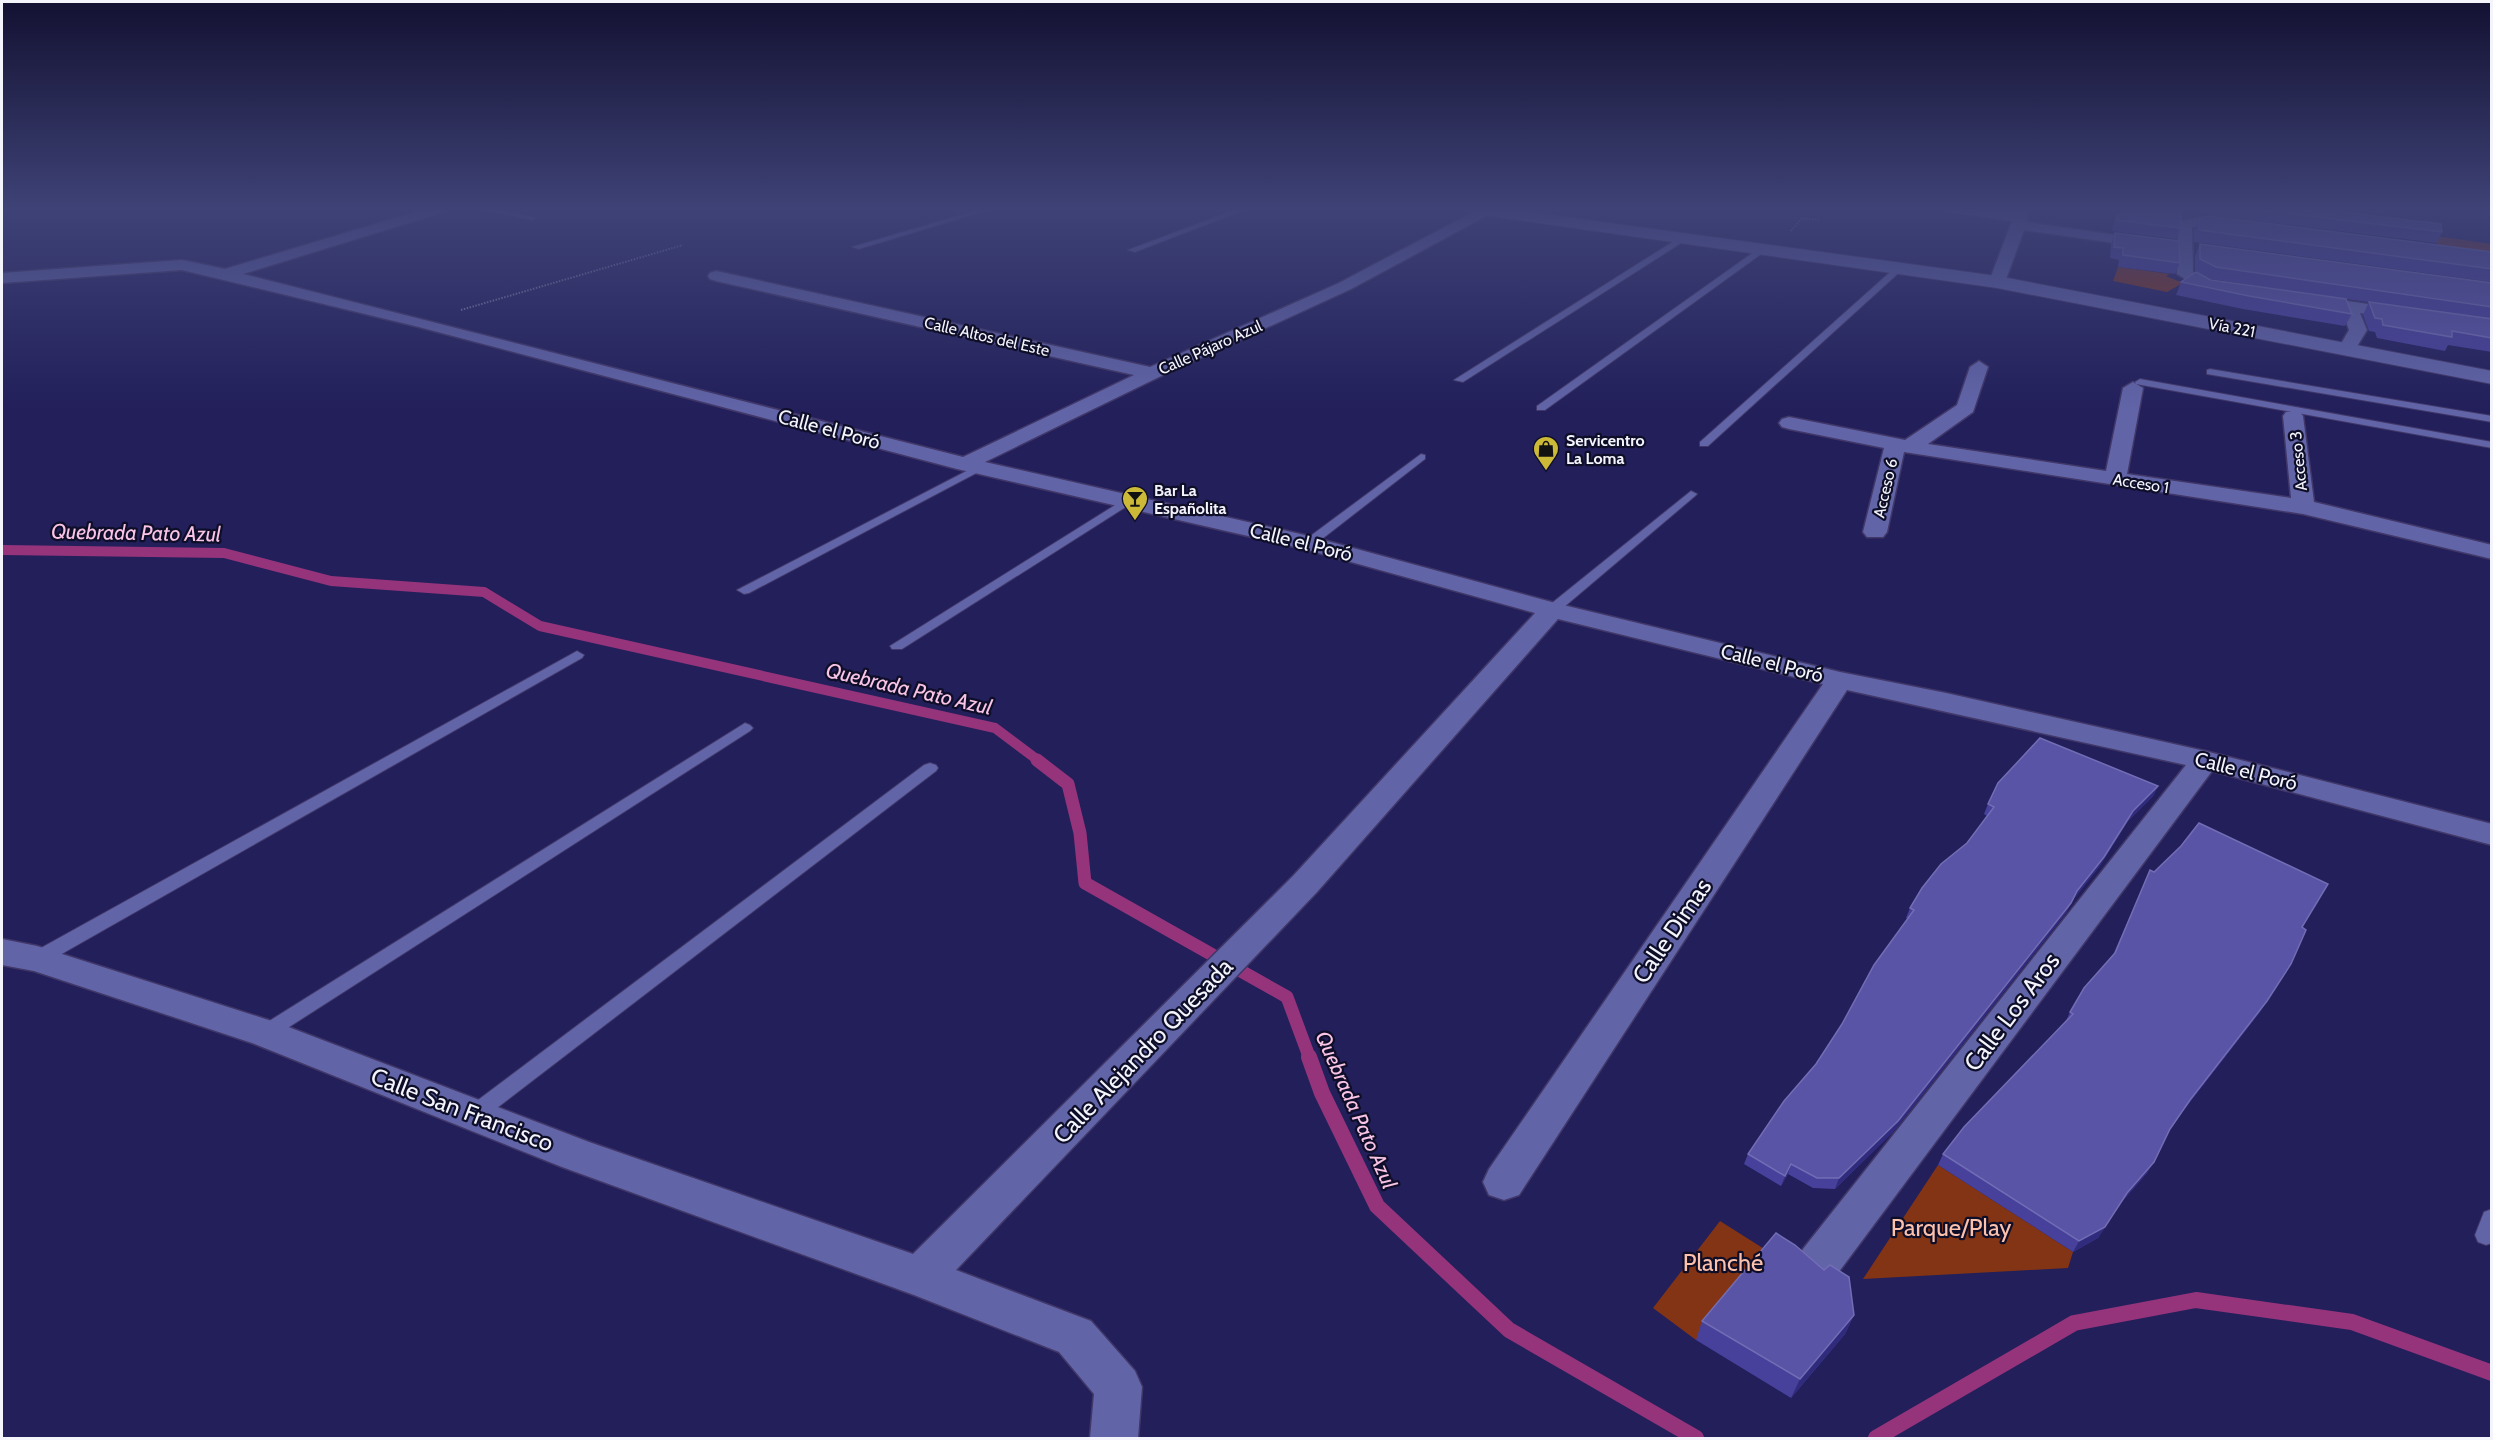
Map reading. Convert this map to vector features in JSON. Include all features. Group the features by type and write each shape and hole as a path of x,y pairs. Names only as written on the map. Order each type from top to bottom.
{"main road":[{"name":"Vía 221","path":"1957,276 1997,282 2492,378"}],"street":[{"name":"Calle el Poró","path":"2,278 27,276"},
{"name":"Calle el Poró","path":"233,276 420,322 972,466 1310,543 1552,610 1840,680 1946,701 2205,760 2492,835"},
{"name":"Calle Altos del Este","path":"717,276 1152,373"},
{"name":"Calle Pájaro Azul","path":"972,466 1152,373 1362,276"},
{"path":"1997,282 1999,276"},
{"path":"2189,276 2206,285 2240,291"},
{"path":"2294,299 2420,316"},
{"path":"2347,350 2358,330 2349,307"},
{"path":"1902,446 1966,408 1979,367"},
{"path":"2115,479 2136,385"},
{"name":"Acceso 3","path":"2293,416 2303,507"},
{"name":"Acceso 1","path":"1788,423 1902,446 2303,507 2339,514 2422,538 2492,552"},
{"name":"Acceso 6","path":"1875,532 1902,446"},
{"name":"Calle Alejandro Quesada","path":"920,1277 1305,884 1552,610"},
{"name":"Calle Dimas","path":"1504,1182 1840,680"},
{"name":"Calle Los Aros","path":"1819,1263 2205,760"},
{"name":"Calle San Francisco","path":"19,955 266,1033 587,1159 920,1277"},
{"path":"920,1277 1075,1336 1118,1387 1114,1438"}],"lane":[{"path":"1459,380 1624,276"},
{"path":"1541,408 1726,276"},
{"path":"1704,444 1891,276"},
{"path":"2210,372 2492,419"},
{"path":"2136,385 2492,445"},
{"path":"1310,543 1421,456"},
{"path":"744,590 972,466"},
{"path":"1552,610 1691,494"},
{"path":"897,646 1128,501"},
{"path":"19,955 577,655"},
{"path":"266,1033 745,728"},
{"path":"473,1115 930,768"}],"path":[{"path":"420,322 576,276"}],"green space":[{"path":"2115,276 2166,276 2183,283 2167,292 2113,281"},
{"name":"Parque/Play","path":"1938,1165 2073,1252 2068,1268 1863,1279"},
{"name":"Planché","path":"1720,1221 1769,1252 1696,1340 1653,1308"}],"building":[{"path":"2190,276 2204,276 2211,280 2346,299 2352,314 2249,296 2181,282"},
{"path":"2279,276 2441,276 2492,283 2492,307"},
{"path":"2369,302 2492,319 2492,338 2452,331 2452,337 2383,325 2382,319 2375,318"},
{"path":"2040,738 2158,786 2133,811 2071,903 1898,1121 1839,1178 1817,1178 1791,1164 1785,1176 1748,1154 1784,1101 1816,1064 1842,1024 1874,965 1914,910 1910,908 1922,888 1941,864 1967,843 1994,807 1988,804 1998,783"},
{"path":"2199,823 2328,884 2302,927 2306,930 2291,964 2267,1001 2190,1100 2170,1129 2154,1162 2127,1193 2105,1227 2079,1241 1943,1154 1964,1127 2073,1014 2070,1012 2084,988 2115,953 2150,870 2154,872 2181,846"},
{"path":"1776,1233 1795,1245 1824,1270 1830,1265 1849,1277 1854,1315 1800,1379 1702,1321"}],"waterway":[{"name":"Quebrada Pato Azul","path":"2,550 224,553 331,581 484,592 540,626 995,728 1039,761"},
{"name":"Quebrada Pato Azul","path":"1037,760 1068,784 1080,833 1085,883 1287,997 1310,1059"},
{"name":"Quebrada Pato Azul","path":"1309,1057 1322,1093 1377,1206 1509,1330 1696,1438"},
{"name":"Quebrada Pato Azul","path":"1876,1438 2074,1323 2196,1300 2352,1322 2492,1373"}],"place":[{"name":"Servicentro La Loma","path":"1546,472"},
{"name":"Bar La Españolita","path":"1135,522"}]}
